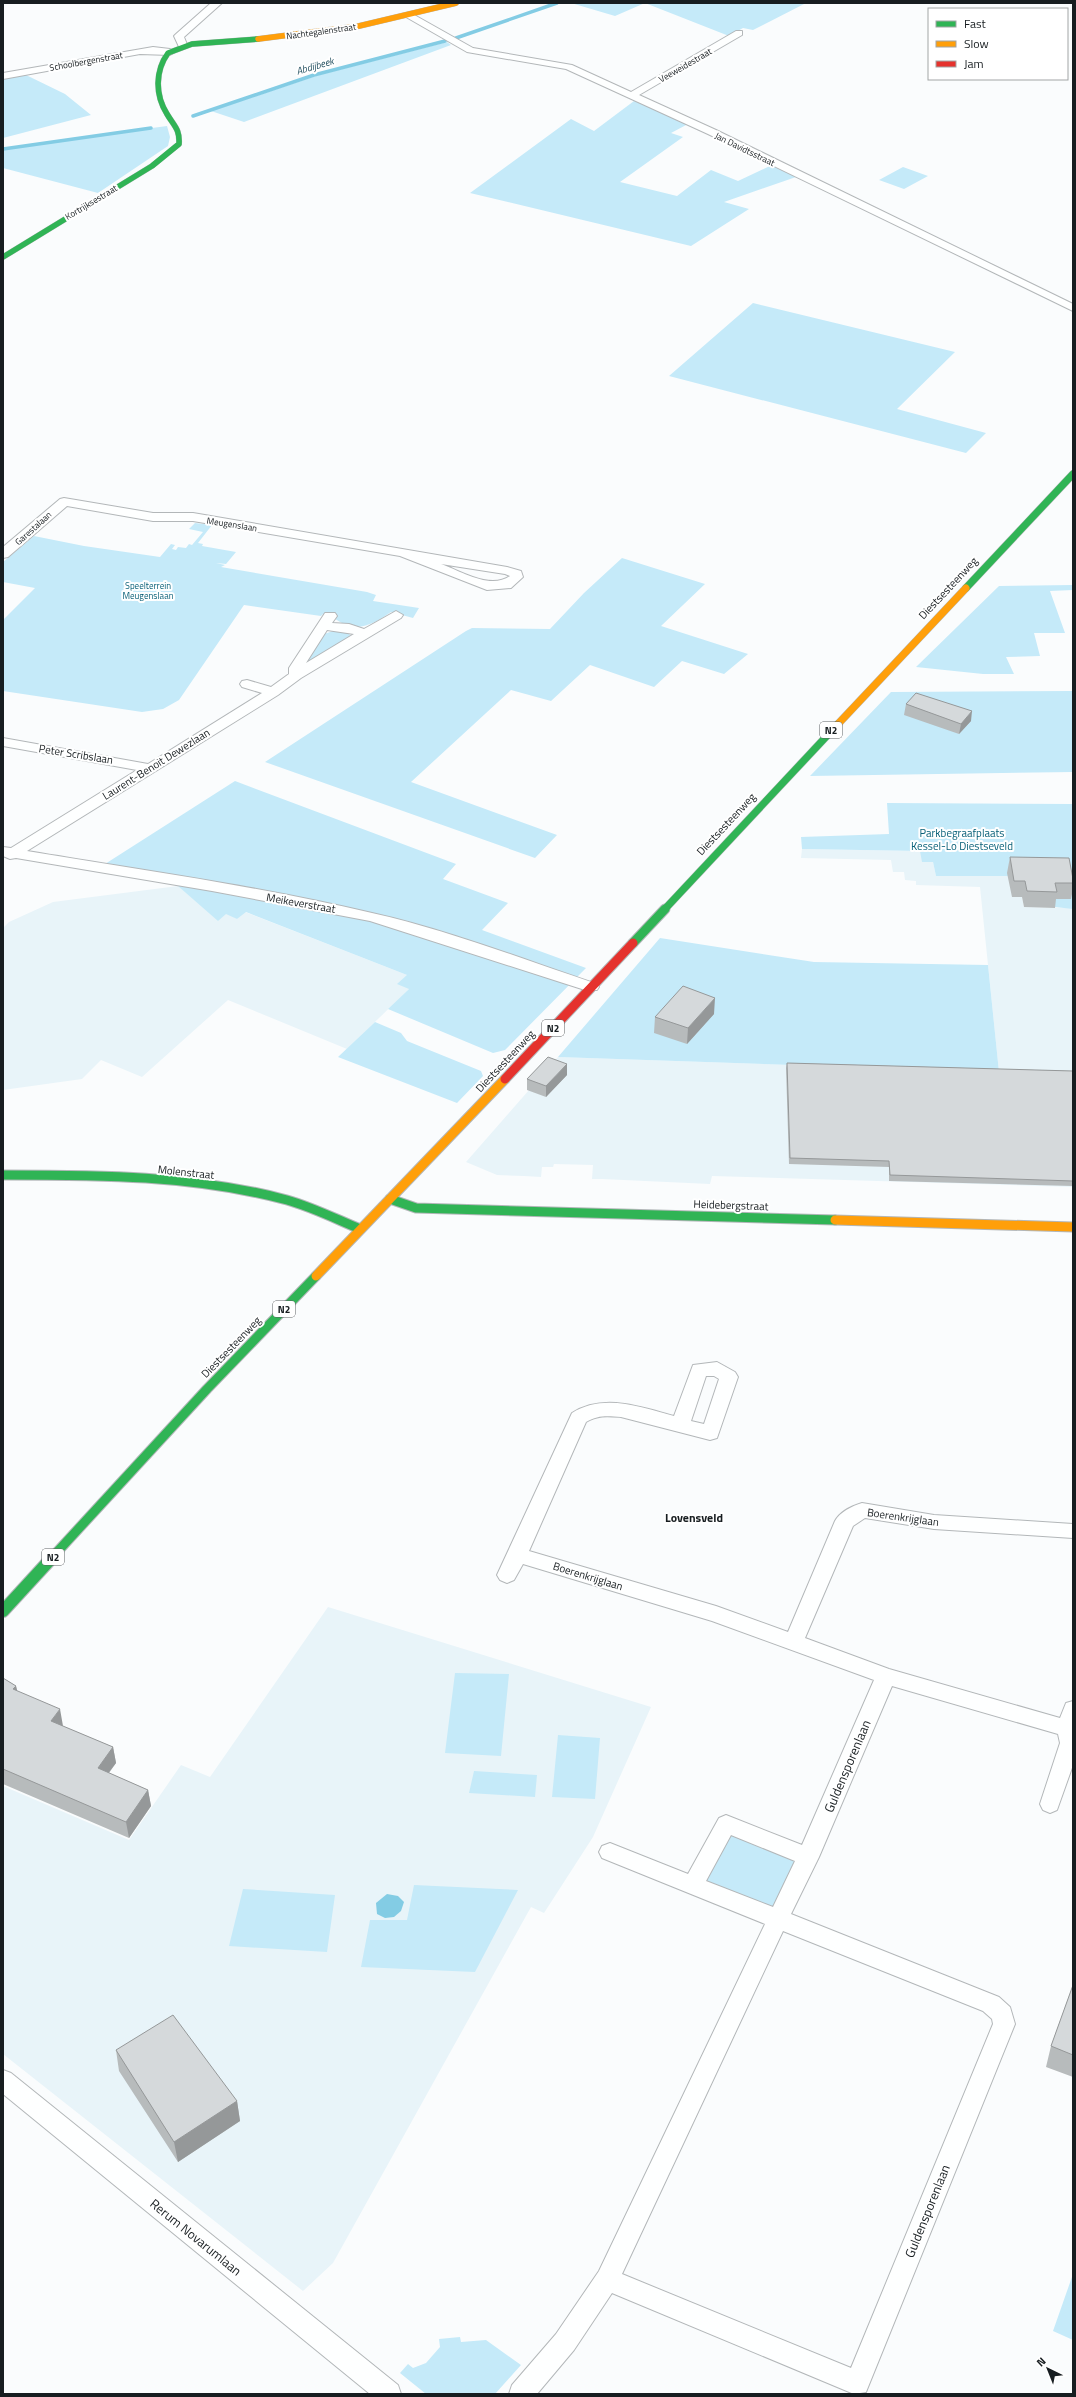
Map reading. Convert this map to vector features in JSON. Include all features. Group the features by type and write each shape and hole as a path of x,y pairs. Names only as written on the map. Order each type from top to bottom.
{"street":[{"path":"183,47 179,36 216,3"},
{"name":"Nachtegalenstraat","path":"170,52 183,47 327,32 409,15 456,3"},
{"name":"Jan Davidtsstraat","path":"409,15 470,50 558,64 631,96 712,132 1073,308"},
{"name":"Veeweidestraat","path":"631,96 739,33"},
{"name":"Schoolbergenstraat","path":"3,76 140,51 154,50 170,52"},
{"name":"Kortrijksestraat","path":"3,257 154,164 178,146 181,136 178,128 163,110 159,99 160,70 163,61 170,52"},
{"name":"Diestsesteenweg","path":"3,1611 207,1389 591,987 1073,474"},
{"name":"Meugenslaan","path":"64,502 153,517 193,517 400,552 481,566 507,571 516,574 518,577 509,584 495,586 485,585 400,552"},
{"name":"Garestalaan","path":"3,554 64,502"},
{"path":"466,578 481,566"},
{"name":"Laurent-Benoit Dewezlaan","path":"7,854 273,692 296,676 396,615"},
{"path":"296,676 296,668 326,621 365,634"},
{"path":"247,684 273,692"},
{"name":"Peter Scribslaan","path":"3,742 149,768"},
{"name":"Meikeverstraat","path":"7,854 212,886 275,900 330,908 406,926 591,987"},
{"name":"Molenstraat","path":"3,1175 122,1178 255,1193 308,1208 360,1229"},
{"name":"Heidebergstraat","path":"390,1199 416,1208 1073,1227"},
{"path":"507,1575 518,1555 580,1418 593,1409 610,1408 680,1426"},
{"name":"Boerenkrijglaan","path":"793,1643 845,1521 862,1510 934,1522 1073,1531"},
{"name":"Boerenkrijglaan","path":"518,1555 716,1614 886,1676 1067,1728"},
{"name":"Guldensporenlaan","path":"521,2394 565,2342 607,2279 808,1857 886,1676"},
{"path":"1050,1804 1070,1743 1067,1728 1073,1709"},
{"path":"693,1885 726,1824 808,1857"},
{"name":"Guldensporenlaan","path":"607,2279 857,2383 1004,2024 1004,2018 991,2004 610,1852"},
{"name":"Rerum Novarumlaan","path":"3,2080 389,2394"}],"shaded area":[{"path":"802,849 920,851 933,862 936,876 1008,876 1022,897 1024,907 1073,908 1073,1187 712,1176 710,1184 592,1179 593,1165 554,1164 553,1167 542,1167 541,1177 497,1175 466,1162 558,1057 999,1072 980,887 916,885 916,881 905,880 904,872 893,872 891,860 801,858"},
{"path":"178,886 237,919 245,912 407,975 409,989 347,1049 228,1000 142,1077 101,1060 82,1079 3,1090 3,928 9,922 53,902"},
{"path":"328,1607 651,1707 593,1837 544,1913 531,1907 333,2263 303,2291 3,2054 3,1786 129,1840 181,1765 210,1777"}],"green space":[{"path":"571,3 645,3 615,16"},
{"path":"645,3 806,3 753,30 743,28 729,36"},
{"path":"447,42 451,45 244,122 211,111 319,75"},
{"path":"26,75 65,94 91,115 3,138 3,79"},
{"path":"634,101 688,124 671,133 683,137 620,182 677,196 711,170 738,181 772,165 796,177 724,202 749,209 691,246 470,193 571,119 594,131"},
{"path":"167,126 170,137 168,146 98,193 3,168 3,148"},
{"path":"903,167 928,176 904,189 879,180"},
{"path":"753,303 955,352 897,409 986,433 966,453 669,376"},
{"name":"Speelterrein Meugenslaan","path":"195,523 212,525 198,543 203,544 202,546 236,552 226,564 216,563 225,565 221,567 367,592 376,595 373,601 419,608 413,618 391,612 374,623 361,627 355,627 349,626 331,616 323,614 321,616 244,605 179,700 163,709 142,712 3,691 3,620 35,588 3,582 3,562 34,536 84,546 160,557 171,544 175,545 172,549 176,550 178,547 186,548 189,544 192,545 203,532 189,529"},
{"path":"622,558 705,584 661,626 748,654 724,674 682,661 654,687 590,665 551,701 511,690 411,782 557,835 535,858 265,762 472,628 550,629 584,593"},
{"path":"1073,585 1073,590 1050,591 1065,633 1034,633 1040,656 1006,657 1014,674 983,674 916,667 999,586"},
{"path":"333,631 348,633 352,637 304,664 324,634"},
{"path":"1073,691 1073,772 810,776 891,692"},
{"path":"235,781 456,864 443,879 508,903 482,930 586,968 505,1050 493,1053 388,1009 409,989 397,984 407,975 246,912 237,919 226,914 218,921 178,886 105,864"},
{"name":"Parkbegraafplaats Kessel-Lo Diestseveld","path":"887,803 1073,804 1073,909 1055,907 1053,899 1071,899 1008,873 1008,876 936,876 933,862 922,862 920,851 802,849 801,837 889,834"},
{"path":"660,938 814,962 988,965 999,1072 558,1057"},
{"path":"375,1022 401,1033 407,1041 481,1071 483,1076 457,1103 338,1057"},
{"path":"455,1673 509,1674 501,1756 445,1753"},
{"path":"558,1735 600,1738 595,1799 552,1797"},
{"path":"474,1771 537,1775 535,1797 469,1793"},
{"path":"726,1824 808,1857 778,1919 693,1885"},
{"path":"414,1885 518,1890 475,1972 361,1967 370,1920 407,1920"},
{"path":"243,1889 335,1895 327,1952 229,1946"},
{"path":"1073,2274 1073,2340 1053,2331"},
{"path":"460,2337 461,2342 486,2340 521,2365 495,2394 426,2394 400,2373 408,2364 413,2368 426,2363 440,2347 439,2339"}],"water":[{"path":"387,1894 398,1896 404,1902 401,1911 394,1917 385,1918 377,1914 376,1903"}],"building":[{"path":"916,693 972,711 961,724 906,704"},
{"path":"1010,857 1069,858 1073,883 1055,883 1057,892 1027,891 1025,881 1014,881"},
{"path":"683,986 715,998 688,1028 655,1017"},
{"path":"548,1057 567,1064 546,1086 527,1079"},
{"path":"787,1063 1073,1071 1073,1181 890,1175 889,1161 790,1158"},
{"path":"3,1678 16,1686 13,1689 60,1709 51,1721 113,1747 98,1768 148,1790 126,1822 3,1769"},
{"path":"1073,1985 1073,2055 1051,2046"},
{"path":"173,2015 237,2101 174,2142 116,2050"}],"waterway":[{"name":"Abdijbeek","path":"456,38 557,3"},
{"name":"Abdijbeek","path":"193,116 314,75 445,41"},
{"name":"Abdijbeek","path":"3,149 151,128"}],"traffic: fast":[{"path":"3,257 152,166 179,144 180,133 162,106 158,90 161,66 168,53 192,44 258,39"},
{"path":"966,588 1073,474"},
{"path":"633,943 838,724"},
{"path":"3,1175 110,1176 181,1181 217,1186 252,1192 296,1203 360,1229"},
{"path":"390,1199 416,1208 835,1220"},
{"path":"3,1611 207,1389 316,1276"}],"traffic: slow":[{"path":"258,39 359,26 456,3"},
{"path":"838,724 966,588"},
{"path":"316,1276 505,1079"},
{"path":"835,1220 1073,1227"}],"traffic: jam":[{"path":"505,1079 633,943"}],"district":[{"name":"Lovensveld","path":"694,1517"}]}
